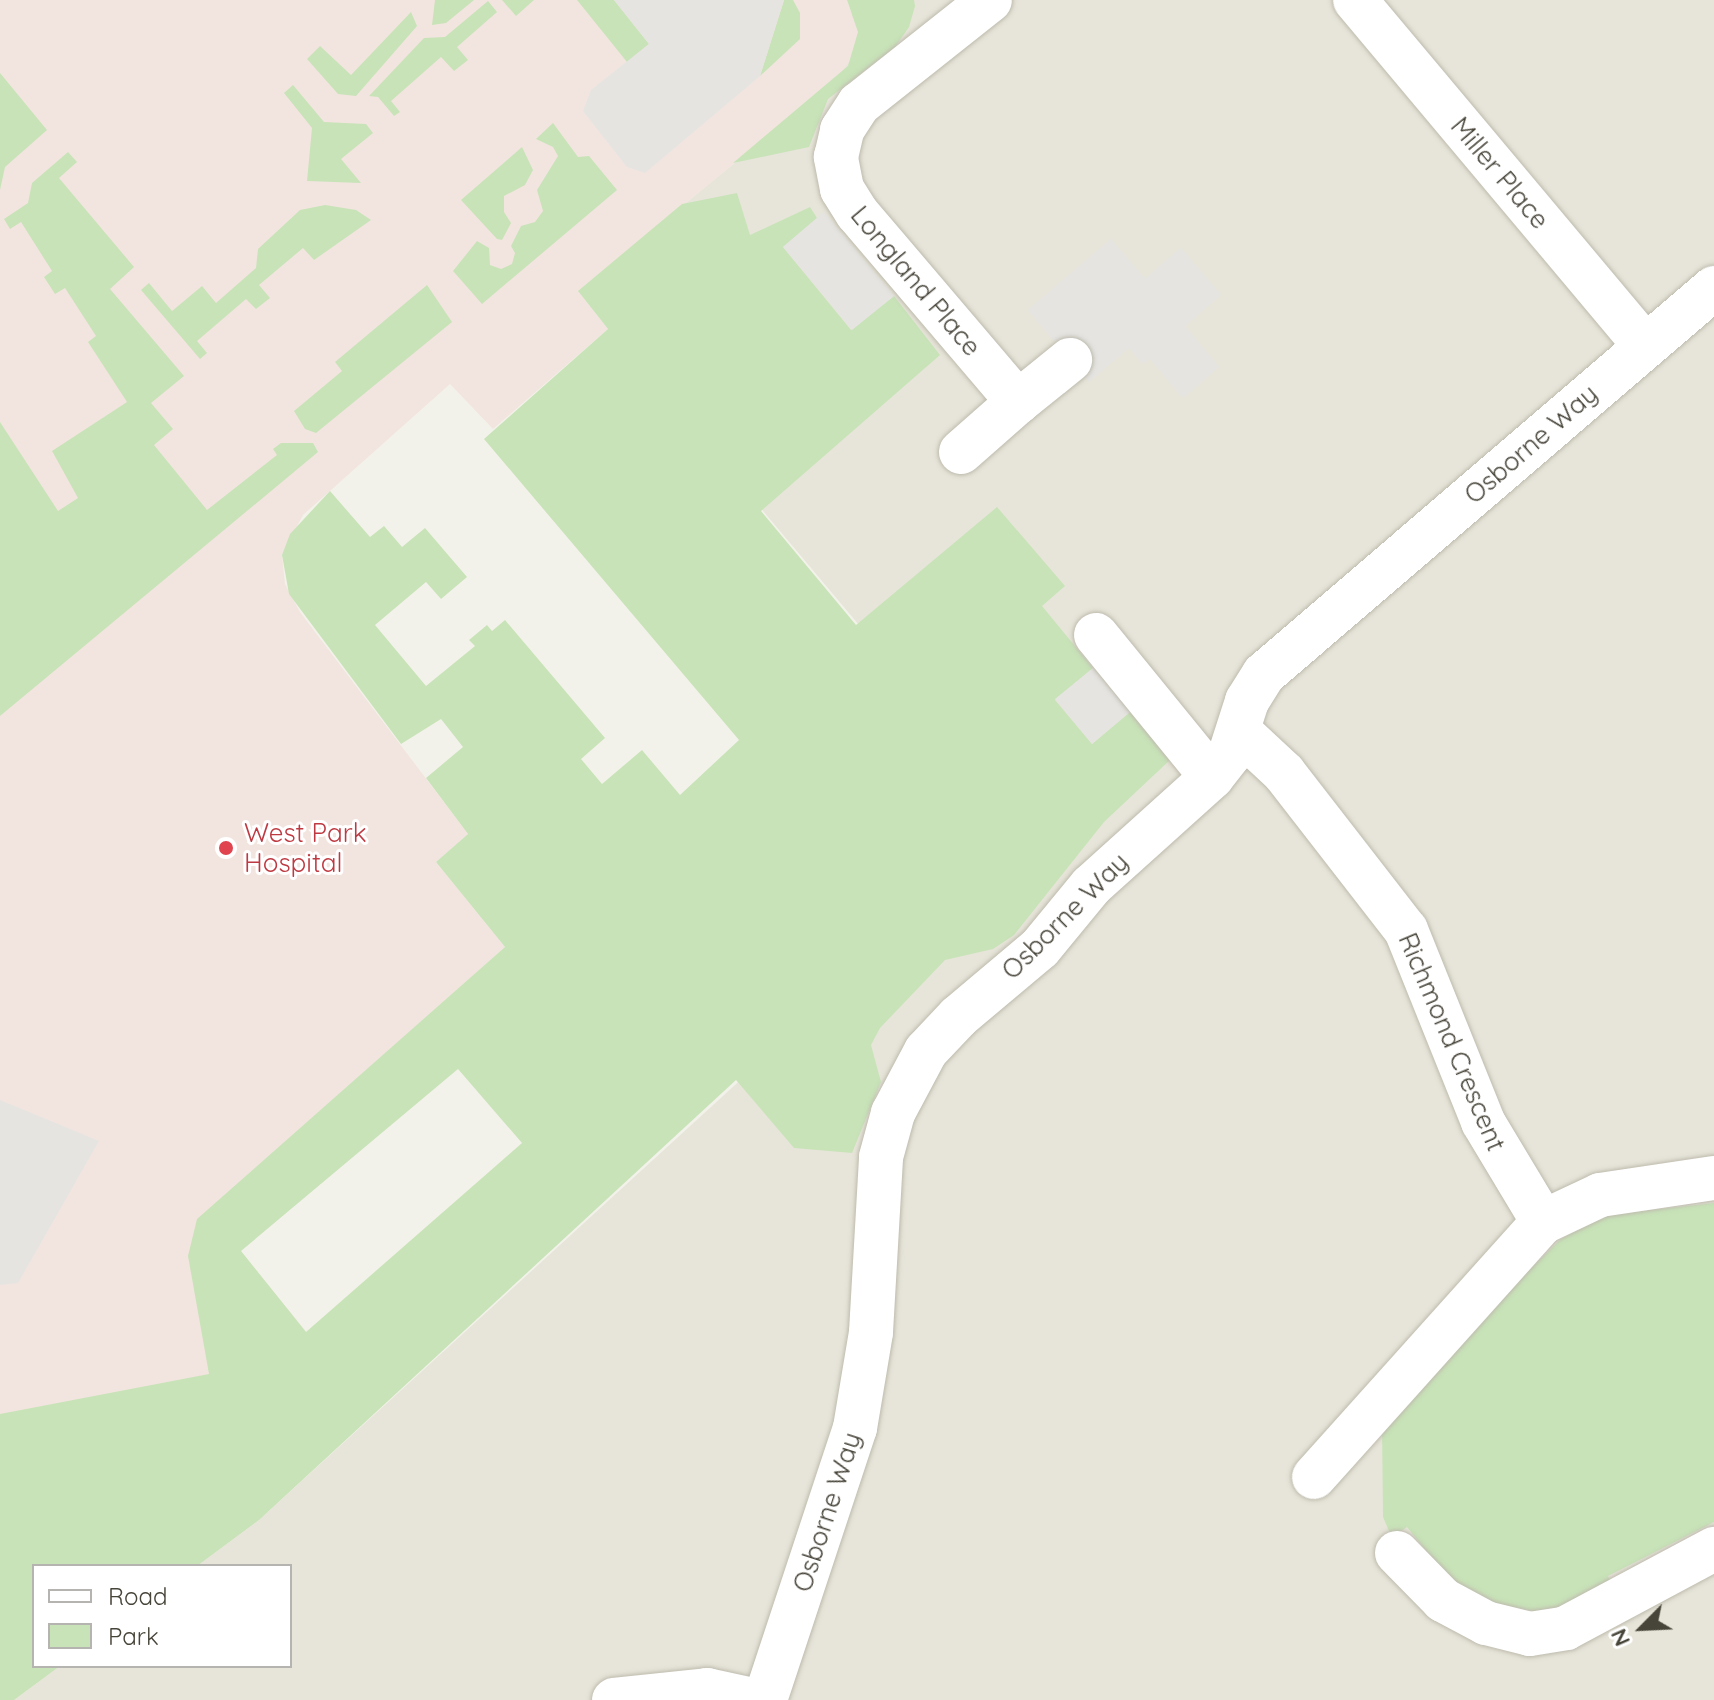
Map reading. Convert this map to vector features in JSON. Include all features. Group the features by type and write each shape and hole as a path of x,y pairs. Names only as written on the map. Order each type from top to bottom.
{"street":[{"name":"Longland Place","path":"990,0 859,104 839,137 835,165 857,213 1018,402"},
{"name":"Miller Place","path":"1355,0 1645,346"},
{"name":"Osborne Way","path":"765,1700 861,1401 871,1332 877,1180 901,1095 941,1033 1025,962 1091,886 1212,777 1230,754 1247,701 1264,674 1714,288"},
{"path":"961,452 1070,360"},
{"path":"1096,635 1212,777"},
{"name":"Richmond Crescent","path":"1239,731 1284,773 1406,930 1483,1122 1543,1222"},
{"path":"1314,1477 1543,1222 1600,1195 1714,1178"},
{"path":"1397,1553 1443,1600 1486,1623 1530,1634 1566,1628 1714,1549"},
{"path":"614,1700 707,1690 753,1700"}],"shaded area":[{"name":"West Park Hospital","path":"0,0 847,0 858,32 853,57 834,82 578,291 608,329 493,429 450,384 303,515 282,555 285,584 300,612 468,834 436,862 505,947 208,1211 373,1414 259,1520 200,1564 32,1564 32,1668 57,1668 14,1700 0,1700"},
{"path":"614,0 784,0 760,76 645,173 627,167 583,111 591,90 649,44"},
{"path":"847,0 1714,0 1714,1700 14,1700 57,1668 292,1668 292,1564 200,1564 259,1520 1024,821 578,291 824,90 853,9"},
{"path":"824,212 894,296 852,330 783,247"},
{"path":"1111,239 1145,279 1181,248 1221,295 1185,326 1219,367 1183,398 1150,359 1143,364 1129,348 1089,382 1028,310"},
{"path":"1093,668 1130,712 1092,744 1055,699"},
{"path":"0,1100 99,1141 18,1283 0,1285"}],"green space":[{"path":"435,0 474,0 446,23 432,25"},
{"path":"502,0 534,0 516,16"},
{"path":"577,0 614,0 649,44 627,62"},
{"path":"784,0 793,0 800,13 800,39 760,76"},
{"path":"847,0 914,0 915,6 909,27 895,47 828,99 809,147 733,163 848,66 858,32"},
{"path":"488,1 497,12 457,47 468,60 454,71 441,57 391,101 400,112 394,116 378,97 369,96 424,38 445,37"},
{"path":"411,12 417,26 356,96 338,94 307,59 320,46 351,75"},
{"path":"0,73 47,130 5,167 0,190"},
{"path":"293,85 324,122 366,124 373,133 341,159 361,183 307,181 312,128 284,93"},
{"path":"553,123 578,157 589,156 617,190 482,304 453,271 477,241 489,248 490,265 501,269 512,264 515,253 511,246 521,226 535,222 543,211 537,190 558,156 553,147 536,139"},
{"path":"522,147 533,170 525,185 504,196 504,212 511,223 502,240 497,239 461,200"},
{"path":"68,152 77,162 59,178 134,267 110,289 184,376 151,403 173,429 154,445 207,510 277,455 273,449 281,443 313,443 318,452 0,716 0,422 58,511 78,498 52,451 127,402 88,342 96,336 65,288 55,294 44,277 52,271 21,222 10,229 4,219 28,203 32,183"},
{"path":"737,193 750,235 810,207 817,218 783,247 851,330 894,296 940,355 761,511 856,625 997,507 1065,586 1042,606 1093,668 1055,700 1092,744 1130,712 1170,760 1104,822 1014,935 993,949 945,960 880,1028 871,1045 881,1082 852,1153 794,1148 736,1080 259,1520 200,1564 32,1564 32,1668 57,1668 14,1700 0,1700 0,1414 209,1374 188,1256 197,1219 505,947 436,862 468,834 426,778 463,747 441,719 401,744 289,594 282,555 290,534 330,491 370,537 384,526 402,547 425,528 467,577 441,599 426,582 375,625 426,686 475,646 469,640 487,625 492,631 505,620 605,738 581,759 602,784 642,750 680,795 739,740 484,439 608,329 578,291 682,204","holes":["458,1069 522,1143 306,1332 241,1251"]},
{"path":"325,205 356,210 371,220 314,260 303,248 259,285 270,298 256,309 246,299 197,341 207,353 200,359 141,290 149,283 172,311 202,286 216,303 256,268 258,249 300,210"},
{"path":"427,285 452,322 316,433 305,429 294,411 342,371 335,362"},
{"path":"1714,1203 1714,1522 1608,1576 1612,1586 1580,1602 1539,1612 1486,1602 1448,1578 1407,1527 1392,1538 1383,1517 1382,1427 1510,1289 1561,1239 1605,1215"}],"place":[{"name":"West Park Hospital","path":"226,848"}]}
